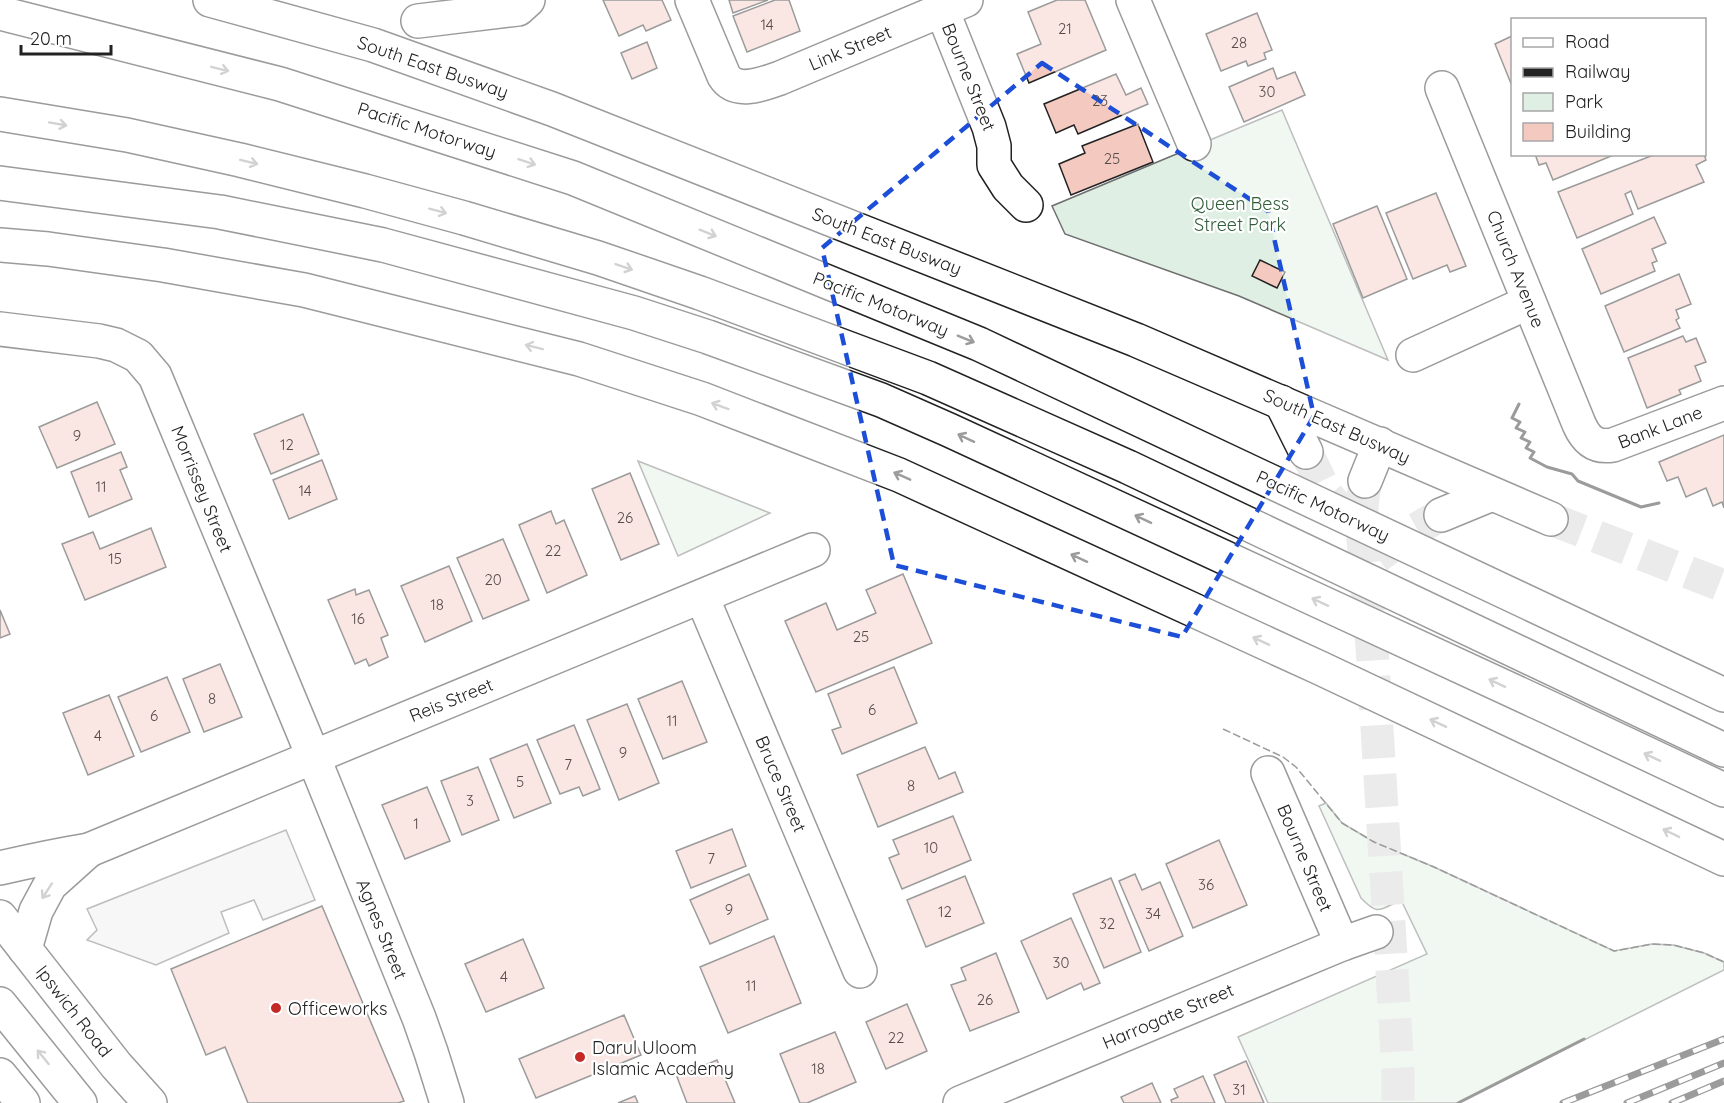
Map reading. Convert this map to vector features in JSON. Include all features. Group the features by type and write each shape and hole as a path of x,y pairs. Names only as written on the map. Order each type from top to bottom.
{"main road":[{"name":"South East Busway","path":"210,0 373,45 552,109 1136,340 1551,519"},
{"path":"418,21 518,9 528,0"},
{"name":"Link Street","path":"692,0 724,76 732,84 746,87 766,82 954,5"},
{"path":"1133,0 1194,144"},
{"name":"Bourne Street","path":"954,5 994,146 994,165 1008,187 1026,205"},
{"name":"Pacific Motorway","path":"0,13 280,84 573,178 979,344 1724,695"},
{"name":"Church Avenue","path":"1442,88 1582,430 1588,439 1596,444"},
{"path":"0,114 161,143 365,191 598,258 710,297 928,378 1128,467 1724,750"},
{"path":"0,183 220,212 383,245 634,313 760,355 881,400 949,430 1724,790"},
{"path":"0,245 48,249 163,265 304,290 579,359 702,399 899,475 1320,668 1724,859"},
{"path":"1413,355 1529,302"},
{"name":"Morrissey Street","path":"0,329 116,345 138,356 155,376 312,757"},
{"path":"1281,402 1306,452"},
{"name":"Bank Lane","path":"1596,444 1608,446 1620,444 1724,403"},
{"path":"1365,481 1380,444"},
{"path":"1441,515 1492,494"},
{"name":"Reis Street","path":"0,868 89,850 813,550"},
{"name":"Bruce Street","path":"702,597 860,971"},
{"name":"Agnes Street","path":"312,757 418,1018 447,1103"},
{"name":"Bourne Street","path":"1268,773 1342,944"},
{"name":"Reis Street","path":"25,949 36,911 50,885 89,850"},
{"name":"Ipswich Road","path":"0,917 116,1065 150,1103"},
{"name":"Harrogate Street","path":"960,1103 1342,944 1376,932"},
{"path":"0,1004 80,1103"},
{"path":"0,1075 23,1103"}],"highlighted area":[{"path":"1042,63 1268,211 1314,416 1182,637 894,565 822,248"}],"green space":[{"name":"Queen Bess Street Park","path":"1282,110 1388,360 1239,296 1065,234 1052,206"},
{"path":"638,461 770,513 678,556"},
{"path":"1326,803 1342,823 1374,842 1434,867 1614,951 1652,944 1673,945 1704,953 1724,962 1724,970 1458,1103 1268,1103 1238,1037 1427,954 1401,900 1380,910 1372,908 1361,898 1319,806"}],"shaded area":[{"path":"286,830 315,900 263,920 254,900 221,912 229,933 156,965 87,940 97,930 87,909"}],"building":[{"path":"603,0 662,0 671,20 646,31 643,25 619,36"},
{"path":"729,0 768,0 733,13"},
{"path":"775,0 789,0 800,31 747,52 733,16"},
{"path":"1057,0 1085,0 1106,50 1029,83 1017,54 1041,44 1028,12"},
{"path":"1257,13 1272,50 1264,53 1266,59 1248,66 1246,61 1221,71 1206,34"},
{"path":"1511,36 1511,84 1495,44"},
{"path":"647,42 657,68 632,79 621,53"},
{"path":"1273,68 1277,79 1295,72 1305,95 1244,122 1229,87"},
{"path":"1116,74 1126,95 1141,88 1148,104 1078,134 1074,125 1056,133 1044,104"},
{"path":"1138,124 1153,162 1071,195 1059,164 1085,153 1082,146"},
{"path":"1536,156 1611,156 1553,180 1546,163 1539,165"},
{"path":"1651,156 1705,156 1706,160 1696,165 1704,182 1638,209 1631,191 1625,194 1633,214 1577,238 1558,192"},
{"path":"1436,193 1466,266 1450,272 1447,265 1413,279 1386,213"},
{"path":"1377,206 1407,279 1363,298 1333,224"},
{"path":"1654,217 1666,243 1652,249 1657,261 1652,263 1655,271 1601,294 1582,249"},
{"path":"1260,260 1285,272 1277,288 1252,276"},
{"path":"1679,274 1691,304 1676,310 1679,318 1676,320 1680,328 1624,352 1605,306"},
{"path":"1683,336 1686,342 1696,338 1706,362 1695,366 1701,381 1679,390 1681,394 1647,408 1628,358"},
{"path":"97,402 115,444 57,468 39,427"},
{"path":"303,414 319,454 271,474 254,434"},
{"path":"1724,435 1724,508 1722,502 1713,506 1706,488 1686,497 1678,477 1667,481 1659,462"},
{"path":"121,452 127,467 120,470 132,499 89,517 71,472"},
{"path":"322,460 337,499 289,519 273,480"},
{"path":"630,473 659,544 621,560 592,489"},
{"path":"551,511 556,524 564,520 587,575 547,593 519,525"},
{"path":"151,528 166,567 85,600 62,544 93,532 100,549"},
{"path":"503,539 529,600 483,619 457,558"},
{"path":"449,566 472,621 425,642 401,586"},
{"path":"903,574 932,643 816,692 785,621 826,603 837,630 876,613 866,590"},
{"path":"355,589 356,595 369,590 388,635 381,638 388,657 369,666 366,659 355,664 328,600"},
{"path":"0,610 10,634 0,638"},
{"path":"220,664 242,717 204,732 183,679"},
{"path":"894,667 917,723 842,754 832,730 841,727 828,694"},
{"path":"167,677 190,732 141,752 118,697"},
{"path":"682,681 707,742 663,759 638,699"},
{"path":"109,695 134,756 88,775 63,713"},
{"path":"627,704 659,783 619,800 587,720"},
{"path":"574,725 600,789 583,796 579,787 560,794 537,740"},
{"path":"527,744 551,803 514,818 490,759"},
{"path":"925,747 939,779 955,772 963,792 878,827 857,775"},
{"path":"478,767 499,820 462,835 441,781"},
{"path":"427,787 450,841 405,859 382,805"},
{"path":"953,816 971,860 902,889 889,858 899,854 893,840"},
{"path":"732,829 746,866 691,888 676,851"},
{"path":"1219,840 1247,905 1193,928 1166,864"},
{"path":"749,874 768,919 710,944 690,900"},
{"path":"1135,874 1142,890 1160,882 1183,936 1149,951 1119,881"},
{"path":"965,876 984,923 926,947 907,900"},
{"path":"1111,878 1141,952 1104,968 1073,894"},
{"name":"Officeworks","path":"322,906 404,1101 398,1103 248,1103 225,1047 206,1055 171,969"},
{"path":"1071,918 1100,983 1084,990 1081,983 1047,999 1021,941"},
{"path":"774,936 801,1003 728,1033 700,967"},
{"path":"523,939 544,988 486,1012 465,964"},
{"path":"996,953 1019,1012 970,1031 951,985 966,980 961,968"},
{"path":"907,1004 927,1051 886,1069 866,1022"},
{"name":"Darul Uloom Islamic Academy","path":"624,1015 641,1055 536,1098 519,1059"},
{"path":"835,1032 856,1082 807,1103 800,1103 780,1054"},
{"path":"717,1060 735,1103 687,1103 677,1077"},
{"path":"1246,1061 1264,1103 1226,1103 1214,1075"},
{"path":"1203,1076 1215,1103 1172,1103 1171,1100 1178,1097 1174,1089"},
{"path":"1152,1083 1161,1103 1124,1103 1121,1097"},
{"path":"635,1096 638,1103 618,1103"}],"tunnel":[{"path":"1306,452 1328,496 1351,524"},
{"path":"1365,481 1362,507 1363,540 1372,647 1398,1070 1398,1103"},
{"path":"1377,557 1409,533 1441,515"},
{"path":"1551,519 1724,586"}],"railway":[{"path":"1563,1103 1724,1039"},
{"path":"1627,1103 1724,1063"},
{"path":"1672,1103 1724,1081"}],"fence":[{"path":"1223,729 1283,757 1296,767 1342,823 1374,842 1434,867 1614,951 1652,944 1673,945 1704,953 1724,962"}],"wall":[{"path":"1519,404 1512,418 1520,422 1516,428 1525,432 1521,438 1530,442 1526,448 1534,452 1530,458 1547,467 1572,474 1578,481 1641,507 1659,503"},
{"path":"1458,1103 1584,1039"}],"place":[{"name":"Officeworks","path":"276,1008"},
{"name":"Darul Uloom Islamic Academy","path":"580,1057"}]}
